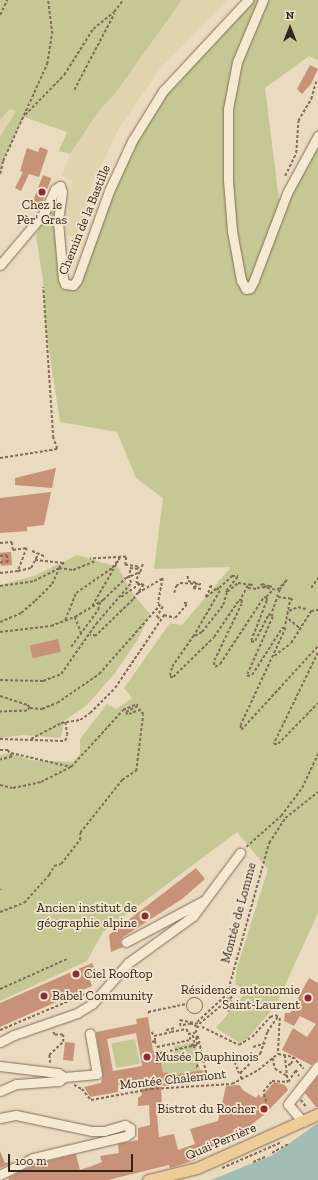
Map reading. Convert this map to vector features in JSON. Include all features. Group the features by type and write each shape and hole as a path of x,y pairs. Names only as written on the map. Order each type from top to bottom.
{"main road":[{"name":"Quai Perrière","path":"148,1180 197,1168 318,1114"}],"street":[{"name":"Chemin de la Bastille","path":"0,265 39,218 55,189 60,186 62,192 58,221 63,279 65,284 73,285 77,280 109,191 132,140 163,92 248,0"},
{"path":"263,0 237,62 228,108 227,174 232,231 241,280 246,289 250,288 254,280 287,193 318,136"},
{"path":"0,1042 14,1035 77,1013 92,1004 128,963 190,919 240,853"},
{"path":"126,942 206,899"},
{"path":"0,1091 16,1084 59,1081 64,1077 97,1074 90,1034"},
{"path":"0,1066 61,1074 64,1077"},
{"path":"303,1122 288,1104 318,1066"},
{"path":"0,1118 16,1115 92,1131 125,1124 130,1128 130,1133 126,1136 33,1158 0,1176"}],"path":[{"path":"0,15 7,0"},
{"path":"0,174 3,161 49,56 52,34 48,0"},
{"path":"74,90 114,12 123,0"},
{"path":"24,116 64,75 93,29 114,12"},
{"path":"285,176 296,153 298,121 311,99 316,82"},
{"path":"0,458 57,449 53,438 43,287"},
{"path":"0,543 12,542 13,550 27,548 18,571"},
{"path":"32,551 46,557"},
{"path":"0,573 29,570 38,554"},
{"path":"0,556 7,556 8,562 0,562"},
{"path":"92,606 121,556"},
{"path":"65,621 76,593 112,568 121,556"},
{"path":"0,680 43,681 56,678 64,671 118,598 131,583 128,578 130,568 138,569 138,566 125,565 126,557 121,556 90,560"},
{"path":"0,586 34,581 64,564 35,560"},
{"path":"59,568 73,570 97,560"},
{"path":"90,635 96,636 144,585 136,582 143,563"},
{"path":"0,622 20,613 35,601 52,584 59,568"},
{"path":"0,632 28,631 75,617 100,602 128,578 140,572"},
{"path":"188,576 188,581 197,582 197,584 201,586 193,586 193,588 202,589"},
{"path":"209,587 212,586 206,597 232,576 238,576 226,591 228,592"},
{"path":"138,593 164,578 158,604 163,607 157,617 161,620"},
{"path":"311,588 318,578"},
{"path":"241,600 241,607 214,662 215,667 220,664 263,598 266,598 287,580 278,597 272,614 270,630 247,676 252,675 282,628 285,627"},
{"path":"118,598 141,583"},
{"path":"194,636 202,632 219,610 228,592 238,583 254,586 248,588 214,637 174,676 170,677 172,668 194,636 219,588"},
{"path":"174,593 178,584 197,584"},
{"path":"248,588 257,589 262,584 272,587 262,588 274,590"},
{"path":"278,597 293,599 290,602 289,619 274,656 240,726 241,730 318,646"},
{"path":"266,598 252,643 268,615 272,614"},
{"path":"71,647 100,602"},
{"path":"31,739 65,722 84,718 112,692 164,615 175,618 186,604 183,603"},
{"path":"0,696 28,705 30,708 42,709 57,703 99,674 160,605"},
{"path":"289,611 298,607 306,609"},
{"path":"274,656 283,651 302,630 311,611 318,610"},
{"path":"75,617 81,633"},
{"path":"289,619 302,630"},
{"path":"318,653 274,744 278,744 318,703"},
{"path":"0,785 13,788 41,782 71,766 118,715 138,704 126,712 127,715 141,710 143,715 136,771 122,780 80,833 80,840 61,864 54,866 24,903 0,912"},
{"path":"0,712 27,711 30,708"},
{"path":"0,739 65,741 67,735 65,722"},
{"path":"0,750 8,750 11,753 71,766"},
{"path":"0,760 12,757 11,753"},
{"path":"240,853 263,830 281,816 302,788 318,754"},
{"path":"281,816 285,818 318,792"},
{"name":"Montée de Lomme","path":"197,1022 211,1011 227,994 265,851 285,818"},
{"path":"0,989 67,959"},
{"path":"0,1030 95,990"},
{"path":"188,1034 192,1033 199,1024 216,1012 234,996"},
{"path":"149,1014 148,1012 187,1004 194,998 203,1003 201,1013 192,1014"},
{"path":"187,1004 192,1014"},
{"path":"213,1009 216,1012"},
{"path":"189,1020 192,1014"},
{"path":"202,1027 239,1045 252,1037 272,1015 278,1016"},
{"path":"239,1073 260,1054 265,1043 267,1032 278,1016"},
{"path":"278,1016 280,1020 278,1054 285,1054 293,1057 306,1070"},
{"path":"197,1027 191,1024 180,1026 180,1020 189,1020 199,1024"},
{"path":"166,1030 175,1028"},
{"path":"152,1032 156,1047 190,1040 188,1029 154,1036"},
{"path":"192,1033 198,1069"},
{"path":"51,1066 49,1055 63,1042 63,1035 60,1036"},
{"path":"157,1064 155,1054 193,1046 197,1044 196,1037 198,1036 207,1076"},
{"path":"253,1047 265,1043"},
{"name":"Montée Chalemont","path":"75,1086 82,1089 91,1100 151,1089 228,1084 241,1079 278,1054"},
{"path":"285,1054 288,1066 288,1082"},
{"path":"288,1066 291,1064 293,1057"},
{"path":"273,1058 275,1069 287,1076"},
{"path":"235,1062 241,1079"},
{"path":"288,1082 296,1070 299,1076"},
{"path":"266,1102 263,1092 272,1081 288,1082"},
{"path":"272,1153 288,1144"},
{"path":"253,1162 267,1156"}],"shaded area":[{"path":"182,0 227,0 159,70 118,130 92,185 79,238 66,235 64,216 73,181 62,176 70,154 98,112 116,92"},
{"path":"11,109 17,111 0,137 0,120"},
{"path":"318,1123 318,1180 211,1180 273,1155"}],"green space":[{"path":"0,0 182,0 116,92 98,112 70,154 59,151 67,132 24,117 3,161 0,174 0,137 16,111 10,109 0,120"},
{"path":"248,0 318,0 318,60 309,56 265,88 279,200 318,128 318,913 276,1005 247,1039 240,1043 216,1028 247,991 235,984 237,968 268,869 237,832 103,932 87,961 0,1001 0,755 11,753 30,760 73,762 80,754 80,739 107,704 116,709 132,698 124,688 170,623 182,625 231,567 154,569 163,498 136,478 117,432 60,422 45,323 43,280 36,235 51,206 56,206 63,279 73,285 109,191 163,91"},
{"path":"77,555 118,567 133,594 150,614 138,639 115,673 87,705 64,721 61,738 24,735 0,738 0,585 34,576"},
{"path":"135,1039 140,1064 116,1068 111,1044"},
{"path":"191,1043 196,1044 200,1071 169,1076 168,1072 163,1073 161,1063 155,1064 153,1051 159,1050 161,1055 175,1052 174,1046"}],"building":[{"path":"310,65 318,69 311,84 302,94 297,89"},
{"path":"40,147 48,150 39,177 29,174 21,191 15,188 23,172 20,171 27,148 38,152"},
{"name":"Chez le Pèr' Gras","path":"43,175 51,178 40,209 31,206"},
{"path":"56,468 52,488 15,485 15,478"},
{"path":"51,492 44,525 27,527 27,531 0,533 0,498"},
{"path":"11,552 12,565 1,566 0,553"},
{"path":"58,639 61,652 33,658 30,646"},
{"name":"Ancien institut de géographie alpine","path":"196,868 205,879 182,899 123,937 120,942 123,947 111,952 109,935"},
{"name":"Babel Community","path":"92,963 98,974 89,978 92,986 0,1027 0,1003"},
{"path":"309,978 318,983 318,1060 311,1065 282,1050 293,1028 307,1037 316,1024 300,1016 294,1026 284,1021 285,1013 290,1013"},
{"path":"228,997 236,1004 229,1013 221,1005"},
{"path":"148,1017 153,1051 159,1050 163,1073 168,1072 169,1076 203,1070 204,1078 188,1080 189,1084 161,1086 162,1105 156,1105 159,1137 174,1134 178,1150 195,1144 190,1129 218,1121 226,1086 239,1085 244,1091 256,1098 259,1094 261,1098 274,1082 285,1085 288,1090 265,1114 230,1141 214,1146 195,1160 177,1166 170,1168 169,1165 108,1180 9,1180 8,1178 35,1164 76,1154 80,1170 92,1166 102,1162 100,1156 119,1153 118,1144 138,1140 138,1128 150,1125 149,1105 138,1106 138,1098 142,1095 139,1082 118,1085 118,1092 90,1097 84,1087 101,1083 103,1076 96,1032 137,1024 136,1019","holes":["136,1033 142,1066 113,1071 107,1039"]},
{"path":"65,1042 75,1043 73,1061 63,1060"},
{"path":"318,1076 318,1107 316,1107 305,1093"},
{"path":"0,1151 5,1163 13,1162 0,1168"}],"place":[{"name":"Chez le Pèr' Gras","path":"42,192"},
{"name":"Ancien institut de géographie alpine","path":"145,916"},
{"name":"Ciel Rooftop","path":"76,974"},
{"name":"Babel Community","path":"44,996"},
{"name":"Résidence autonomie Saint-Laurent","path":"308,998"},
{"name":"Musée Dauphinois","path":"147,1057"},
{"name":"Bistrot du Rocher","path":"264,1109"}]}
